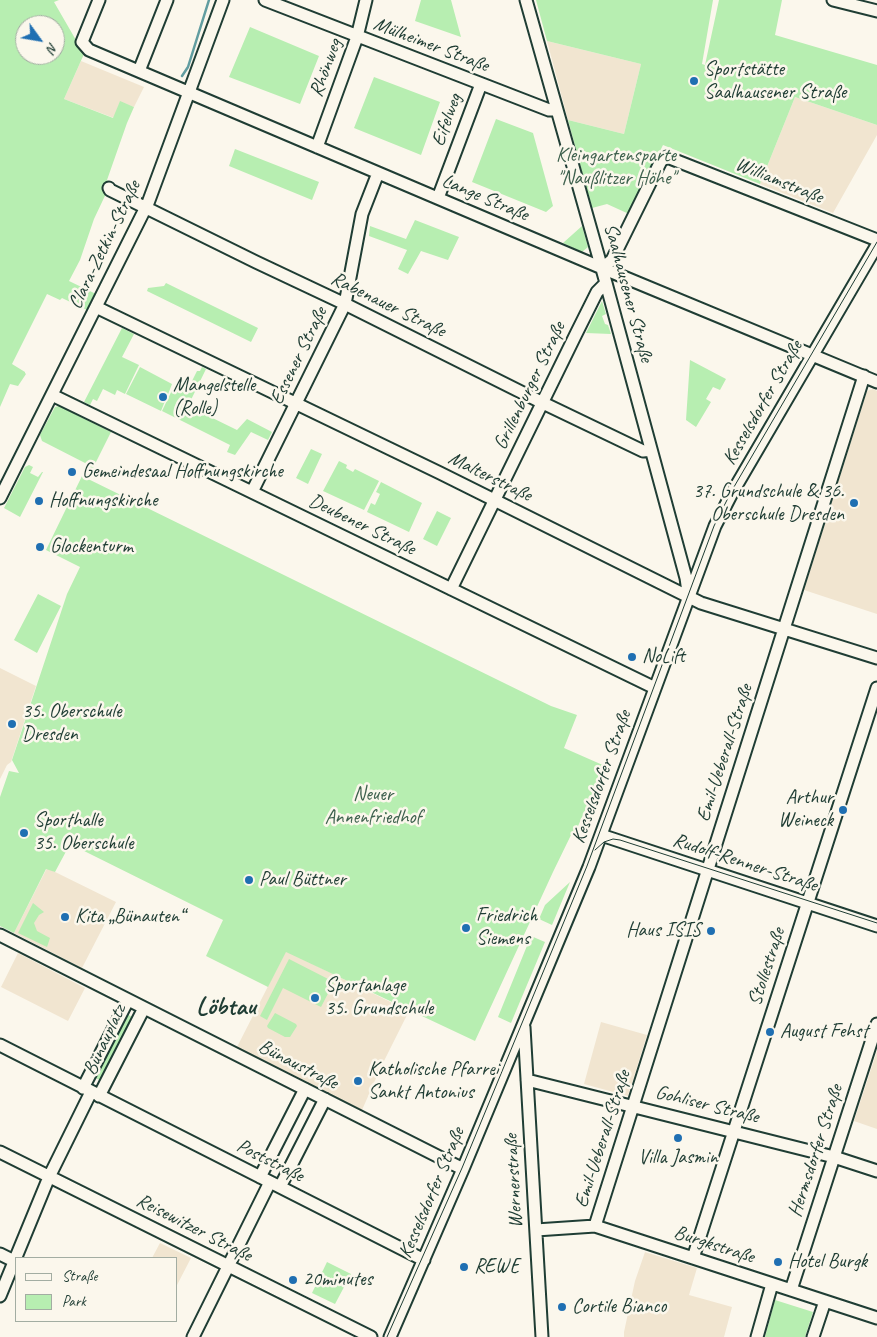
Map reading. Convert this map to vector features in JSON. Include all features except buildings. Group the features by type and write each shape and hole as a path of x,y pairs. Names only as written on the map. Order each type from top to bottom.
{"street":[{"name":"Lange Straße","path":"99,0 82,42 89,50 602,268 877,382"},
{"path":"139,72 168,0"},
{"name":"Clara-Zetkin-Straße","path":"0,498 146,208 223,0"},
{"name":"Mülheimer Straße","path":"265,0 548,110 557,110"},
{"name":"Rhönweg","path":"317,147 357,37 366,0"},
{"name":"Saalhausener Straße","path":"526,0 652,450 686,578 688,597"},
{"path":"833,0 877,11"},
{"name":"Eifelweg","path":"438,198 481,84"},
{"name":"Williamstraße","path":"602,268 612,260 661,162 667,157 877,240"},
{"name":"Essener Straße","path":"252,492 345,304 362,214 378,173"},
{"name":"Rabenauer Straße","path":"109,188 543,403 643,451 652,450"},
{"name":"Kesselsdorfer Straße","path":"390,1337 463,1169 601,835 715,526 732,493 877,245"},
{"name":"Grillenburger Straße","path":"451,589 597,292 606,283"},
{"name":"Malterstraße","path":"96,307 495,500 688,597 877,658"},
{"name":"Emil-Ueberall-Straße","path":"595,1226 864,376"},
{"name":"Deubener Straße","path":"52,395 655,688"},
{"name":"Stollestraße","path":"693,1258 877,688"},
{"name":"Rudolf-Renner-Straße","path":"601,835 877,926"},
{"path":"0,935 128,1000"},
{"name":"Bünauplatz","path":"128,1000 144,1008 91,1092 128,1000"},
{"name":"Bünaustraße","path":"144,1008 463,1169"},
{"name":"Wernerstraße","path":"524,1023 542,1337"},
{"name":"Hermsdorfer Straße","path":"791,1290 877,1024"},
{"name":"Poststraße","path":"0,1046 424,1260"},
{"name":"Gohliser Straße","path":"527,1080 734,1131 834,1157 877,1171"},
{"path":"193,1337 270,1182 305,1089"},
{"path":"17,1257 49,1177 91,1092"},
{"path":"270,1182 325,1099"},
{"name":"Reisewitzer Straße","path":"0,1152 371,1337"},
{"name":"Burgkstraße","path":"536,1230 595,1226 877,1318"},
{"path":"0,1254 15,1261 0,1296"},
{"path":"757,1337 772,1284"},
{"path":"813,1337 825,1301"}],"shaded area":[{"path":"547,41 641,64 624,134 568,120"},
{"path":"81,61 144,87 134,107 120,102 114,118 64,99"},
{"path":"795,97 877,125 877,135 833,213 760,184"},
{"name":"37. Grundschule & 36. Oberschule Dresden","path":"873,389 877,391 877,614 804,590 867,391"},
{"name":"35. Oberschule Dresden","path":"0,668 36,686 11,762 7,765 0,779"},
{"name":"Kita „Bünauten“","path":"47,868 116,902 82,968 14,933"},
{"path":"286,951 409,1011 362,1110 237,1047"},
{"path":"18,953 85,988 68,1021 1,987"},
{"path":"601,1022 647,1035 628,1096 584,1084"},
{"path":"877,1051 877,1129 854,1121"},
{"path":"160,1243 191,1258 178,1283 178,1257 153,1257"},
{"path":"645,1252 697,1268 689,1295 732,1307 724,1337 624,1337 635,1281"}],"green space":[{"path":"0,0 59,0 54,2 62,15 15,15 15,65 65,65 65,21 84,54 64,99 113,118 120,101 134,107 107,180 111,183 94,219 80,260 69,281 96,294 87,310 62,298 60,300 47,294 12,364 26,374 18,386 10,384 0,407"},
{"path":"421,0 451,0 461,37 415,21"},
{"name":"Kleingartensparte \"Naußlitzer Höhe\"","path":"536,0 713,0 702,64 705,65 719,0 782,0 775,35 877,65 877,125 795,97 760,184 663,145 629,214 607,204 592,208 568,120 624,134 641,64 547,41"},
{"path":"250,27 319,56 300,104 229,77"},
{"path":"374,77 440,102 421,155 354,128"},
{"path":"496,119 533,133 553,206 546,212 472,182"},
{"path":"235,149 319,182 312,200 229,166"},
{"path":"415,220 459,237 448,260 421,251 408,274 398,269 407,250 369,236 370,226 406,239"},
{"path":"582,226 588,247 582,252 563,243"},
{"path":"166,283 258,328 251,342 147,291 148,288 164,286"},
{"path":"602,301 606,314 602,316 611,334 586,333"},
{"path":"122,328 134,334 122,357 139,365 125,394 117,390 115,395 103,389 97,401 93,399 90,405 84,402"},
{"path":"690,360 726,379 720,390 713,387 706,399 711,402 696,427 686,420"},
{"path":"140,367 172,384 167,397 161,394 159,397 165,401 161,411 126,394"},
{"path":"202,367 206,369 188,406 237,430 247,419 272,432 268,440 251,432 235,455 227,452 230,445 162,411 175,384 188,389 197,371 200,371"},
{"path":"59,406 111,432 91,472 85,469 87,464 42,441 40,435 55,407"},
{"path":"311,449 322,454 308,484 296,478"},
{"path":"339,461 347,465 346,468 353,472 355,469 379,481 364,510 323,491"},
{"path":"29,465 33,467 30,473 38,477 43,472 20,517 4,508 25,467"},
{"name":"Neuer Annenfriedhof","path":"82,476 551,706 577,715 564,748 605,766 574,835 571,835 553,872 475,1041 286,952 268,987 206,956 223,920 70,844 55,872 46,869 14,933 0,926 0,797 9,771 19,773 12,760 67,594 80,567 46,550"},
{"path":"381,482 422,503 409,532 367,512 371,503 375,505 380,494 376,492"},
{"path":"437,511 451,518 437,546 423,539"},
{"path":"38,594 61,606 37,653 14,640"},
{"path":"570,882 552,925 539,919 545,905"},
{"path":"33,903 44,912 39,915 34,923 37,931 50,938 47,947 18,933"},
{"path":"531,936 545,942 511,1023 498,1017"},
{"name":"Sportanlage 35. Grundschule","path":"289,959 334,982 321,1007 283,988 267,1020 260,1016"},
{"path":"123,1012 136,1019 104,1082 91,1076"},
{"path":"275,1013 296,1024 297,1026 290,1037 285,1037 268,1028 267,1026"},
{"path":"327,1262 351,1274 335,1304 312,1293"},
{"path":"775,1300 813,1312 805,1337 765,1337"}],"waterway":[{"path":"182,76 188,67 209,0"}],"tram line":[{"path":"387,1337 462,1168 587,866 714,526 731,492 877,242"},
{"path":"595,850 604,842 613,839 620,840 877,923"}],"place":[{"name":"Sportstätte Saalhausener Straße","path":"694,81"},
{"name":"Mangelstelle (Rolle)","path":"163,397"},
{"name":"Gemeindesaal Hoffnungskirche","path":"72,472"},
{"name":"Hoffnungskirche","path":"39,501"},
{"name":"37. Grundschule & 36. Oberschule Dresden","path":"854,503"},
{"name":"Glockenturm","path":"40,547"},
{"name":"NoLift","path":"632,657"},
{"name":"35. Oberschule Dresden","path":"12,724"},
{"name":"Arthur Weineck","path":"843,810"},
{"name":"Sporthalle 35. Oberschule","path":"24,833"},
{"name":"Paul Büttner","path":"249,880"},
{"name":"Kita „Bünauten“","path":"65,917"},
{"name":"Friedrich Siemens","path":"466,928"},
{"name":"Haus ISIS","path":"711,931"},
{"name":"Sportanlage 35. Grundschule","path":"315,998"},
{"name":"August Fehst","path":"770,1032"},
{"name":"Katholische Pfarrei Sankt Antonius","path":"358,1081"},
{"name":"Villa Jasmin","path":"678,1138"},
{"name":"Hotel Burgk","path":"778,1262"},
{"name":"REWE","path":"464,1267"},
{"name":"20minutes","path":"293,1280"},
{"name":"Cortile Bianco","path":"562,1307"}],"district":[{"name":"Löbtau","path":"226,1007"}]}
